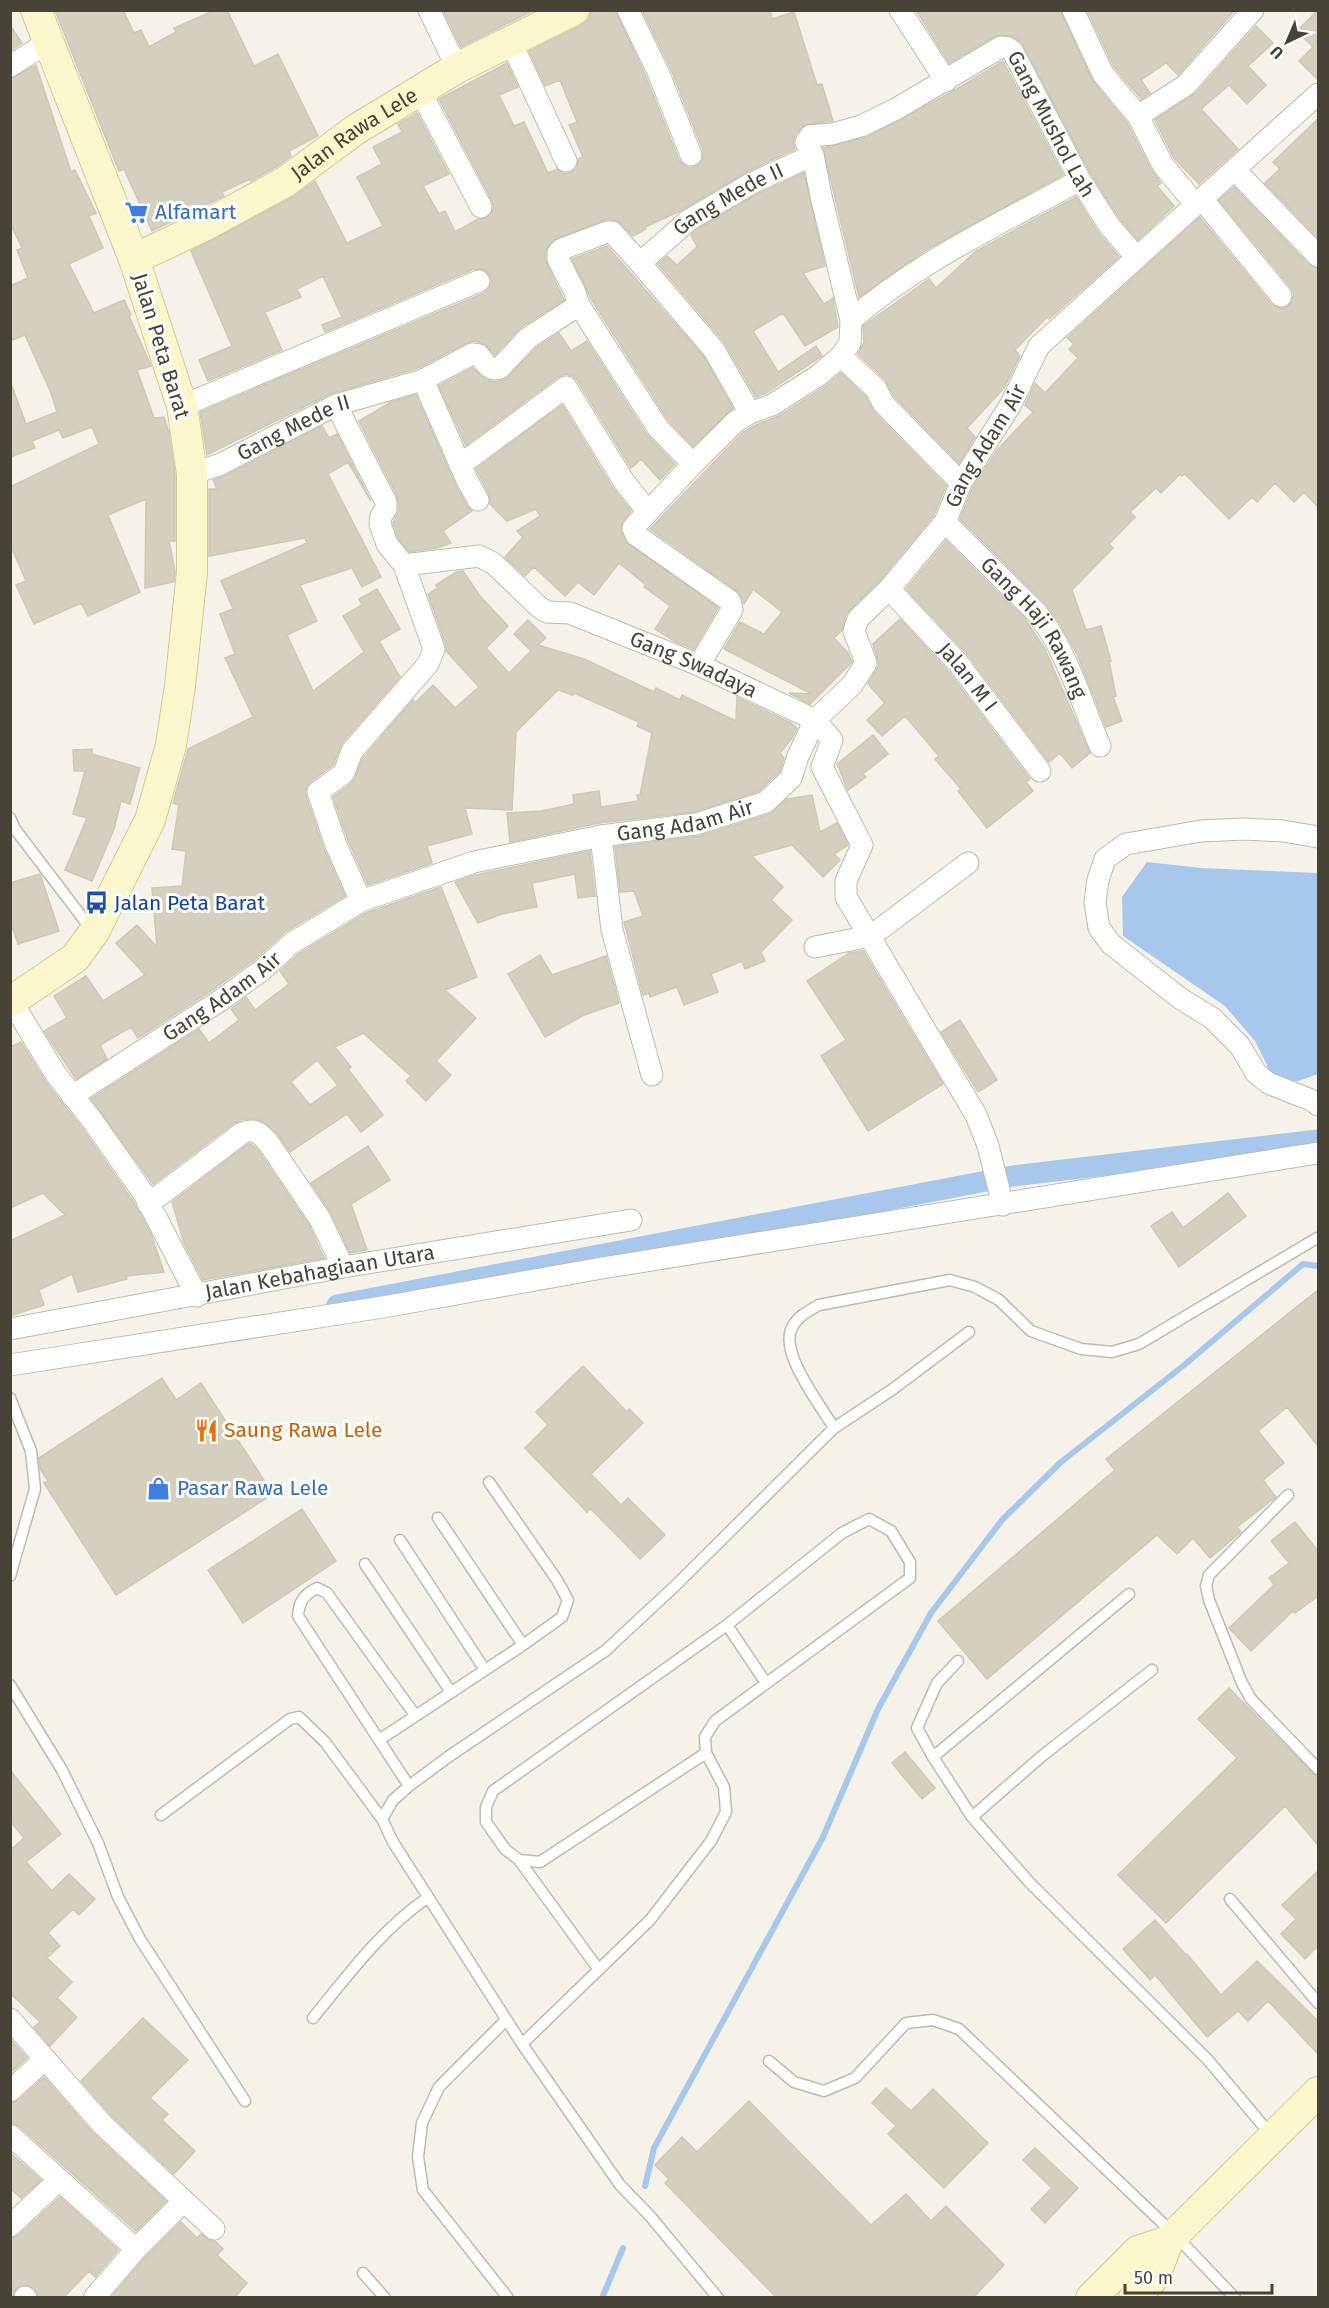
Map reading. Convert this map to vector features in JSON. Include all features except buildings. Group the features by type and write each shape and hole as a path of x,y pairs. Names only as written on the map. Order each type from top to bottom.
{"main road":[{"name":"Jalan Peta Barat","path":"11,1002 75,958 94,932 150,820 171,745 180,686 192,572 192,474 182,406 134,259 47,43 36,10"},
{"name":"Jalan Rawa Lele","path":"134,259 204,226 285,182 355,130 457,68 574,10"},
{"path":"1134,2298 1155,2276 1171,2238 1318,2092"},
{"path":"1090,2298 1138,2251 1171,2238"}],"street":[{"path":"429,10 457,68"},
{"path":"628,10 658,72 691,155"},
{"path":"813,154 806,142 810,136 832,134 861,126 946,81 900,10"},
{"path":"1073,10 1103,74 1138,116 1163,165 1199,202 1281,296"},
{"path":"1138,116 1186,85 1253,10"},
{"path":"511,42 566,160"},
{"path":"10,66 47,43"},
{"name":"Gang Mushol Lah","path":"946,81 1001,48 1008,48 1013,52 1080,180 1108,224 1136,257"},
{"path":"420,91 482,207"},
{"name":"Gang Adam Air","path":"72,1096 221,1000 261,971 292,944 361,901 474,862 601,836 696,824 766,802 791,778 798,756 815,720 852,685 866,663 854,631 858,619 890,589 945,522 961,483 1011,404 1039,346 1318,94"},
{"name":"Gang Mede II","path":"640,263 689,220 752,183 813,154 851,320 850,343 841,356"},
{"path":"1234,170 1318,256"},
{"path":"851,320 874,300 927,263 1080,180"},
{"path":"693,464 658,428 579,305 558,259 562,249 612,232 714,350 750,414"},
{"path":"182,406 479,280"},
{"name":"Gang Mede II","path":"192,474 221,464 336,405 423,380 472,354 479,355 490,369 500,368 528,338 579,305"},
{"path":"699,665 732,610 730,601 636,535 633,528 735,422 772,405 819,375 841,356 876,389 883,402 961,483"},
{"path":"423,380 478,500"},
{"path":"460,465 566,387 622,480 648,512"},
{"path":"336,405 386,502 386,509 381,516 380,524 387,544 404,565 434,649 428,664 352,751 344,773 318,792 336,845 361,901"},
{"name":"Gang Haji Rawang","path":"945,522 1036,612 1048,627 1100,746"},
{"name":"Gang Swadaya","path":"404,565 479,556 493,563 547,612 570,613 699,665 815,720"},
{"name":"Jalan M I","path":"890,589 957,663 1040,771"},
{"path":"815,720 832,740 822,767 862,845 846,881 846,897 976,1115 988,1146 1001,1197"},
{"path":"1318,837 1283,831 1244,829 1201,831 1126,844 1106,859 1098,880 1095,902 1099,928 1111,944 1181,999 1212,1018 1240,1046 1256,1073 1268,1083 1318,1105"},
{"path":"601,836 612,930 652,1075"},
{"path":"815,947 871,936 968,863"},
{"path":"11,1002 72,1096 92,1120 144,1194 197,1296"},
{"path":"148,1204 242,1133 252,1129 257,1130 268,1142 320,1220 343,1267"},
{"path":"10,1365 383,1307 1001,1197 1318,1153"},
{"name":"Jalan Kebahagiaan Utara","path":"10,1329 343,1267 631,1220"},
{"path":"10,2019 102,2124 214,2229"},
{"path":"10,2091 45,2059"},
{"path":"10,2135 136,2249"},
{"path":"10,2226 58,2180"},
{"path":"94,2298 136,2249 183,2202"}],"lane":[{"path":"10,818 15,829 94,932"},
{"path":"834,1428 791,1356 790,1331 802,1315 819,1305 950,1280 975,1287 999,1300 1031,1331 1081,1349 1112,1352 1139,1344 1317,1239"},
{"path":"382,1820 393,1800 409,1786 605,1651 675,1586 834,1428 893,1389 969,1332"},
{"path":"10,1398 31,1451 35,1489 10,1576"},
{"path":"379,1740 562,1617 568,1600 557,1580 489,1482"},
{"path":"1288,1495 1209,1575 1206,1586 1209,1600 1242,1683 1251,1699 1318,1769"},
{"path":"438,1518 523,1645"},
{"path":"522,2044 599,1970 663,1905 711,1841 726,1812 724,1787 706,1753 705,1737 715,1721 910,1578 910,1562 891,1531 869,1519 842,1533 727,1625 493,1791 486,1807 486,1822 505,1849 519,1860 599,1970"},
{"path":"400,1540 485,1670"},
{"path":"365,1564 451,1692"},
{"path":"409,1786 298,1616 299,1604 306,1594 317,1588 327,1593 415,1715"},
{"path":"933,1757 1129,1594"},
{"path":"727,1625 766,1683"},
{"path":"958,1661 937,1683 917,1728 972,1817 1030,1883 1208,2060 1273,2138"},
{"path":"972,1817 1042,1755 1152,1670"},
{"path":"10,1685 62,1770 98,1843 118,1897 140,1939 245,2101"},
{"path":"161,1815 290,1719 299,1717 325,1742 382,1820 427,1898 506,2020 620,2185 650,2216 718,2298"},
{"path":"519,1860 540,1862 706,1753"},
{"path":"313,2018 380,1937 403,1915 427,1898"},
{"path":"1230,1899 1318,2003"},
{"path":"506,2020 439,2087 422,2122 418,2157 423,2190 508,2298"},
{"path":"769,2061 794,2082 824,2091 855,2078 906,2023 933,2020 959,2030 1234,2298"},
{"path":"363,2273 385,2298"}],"water":[{"path":"1147,862 1201,868 1318,873 1318,1074 1298,1081 1271,1081 1267,1065 1255,1041 1225,1006 1123,936 1122,897"}],"waterway":[{"path":"337,1305 1013,1176 1318,1140"},
{"path":"645,2186 654,2148 823,1837 878,1709 931,1613 1002,1520 1061,1462 1183,1366 1303,1264 1318,1266"},
{"path":"602,2298 623,2248"}],"place":[{"name":"Alfamart","path":"137,212"},
{"name":"Jalan Peta Barat","path":"96,903"},
{"name":"Saung Rawa Lele","path":"206,1430"},
{"name":"Pasar Rawa Lele","path":"159,1488"}]}
